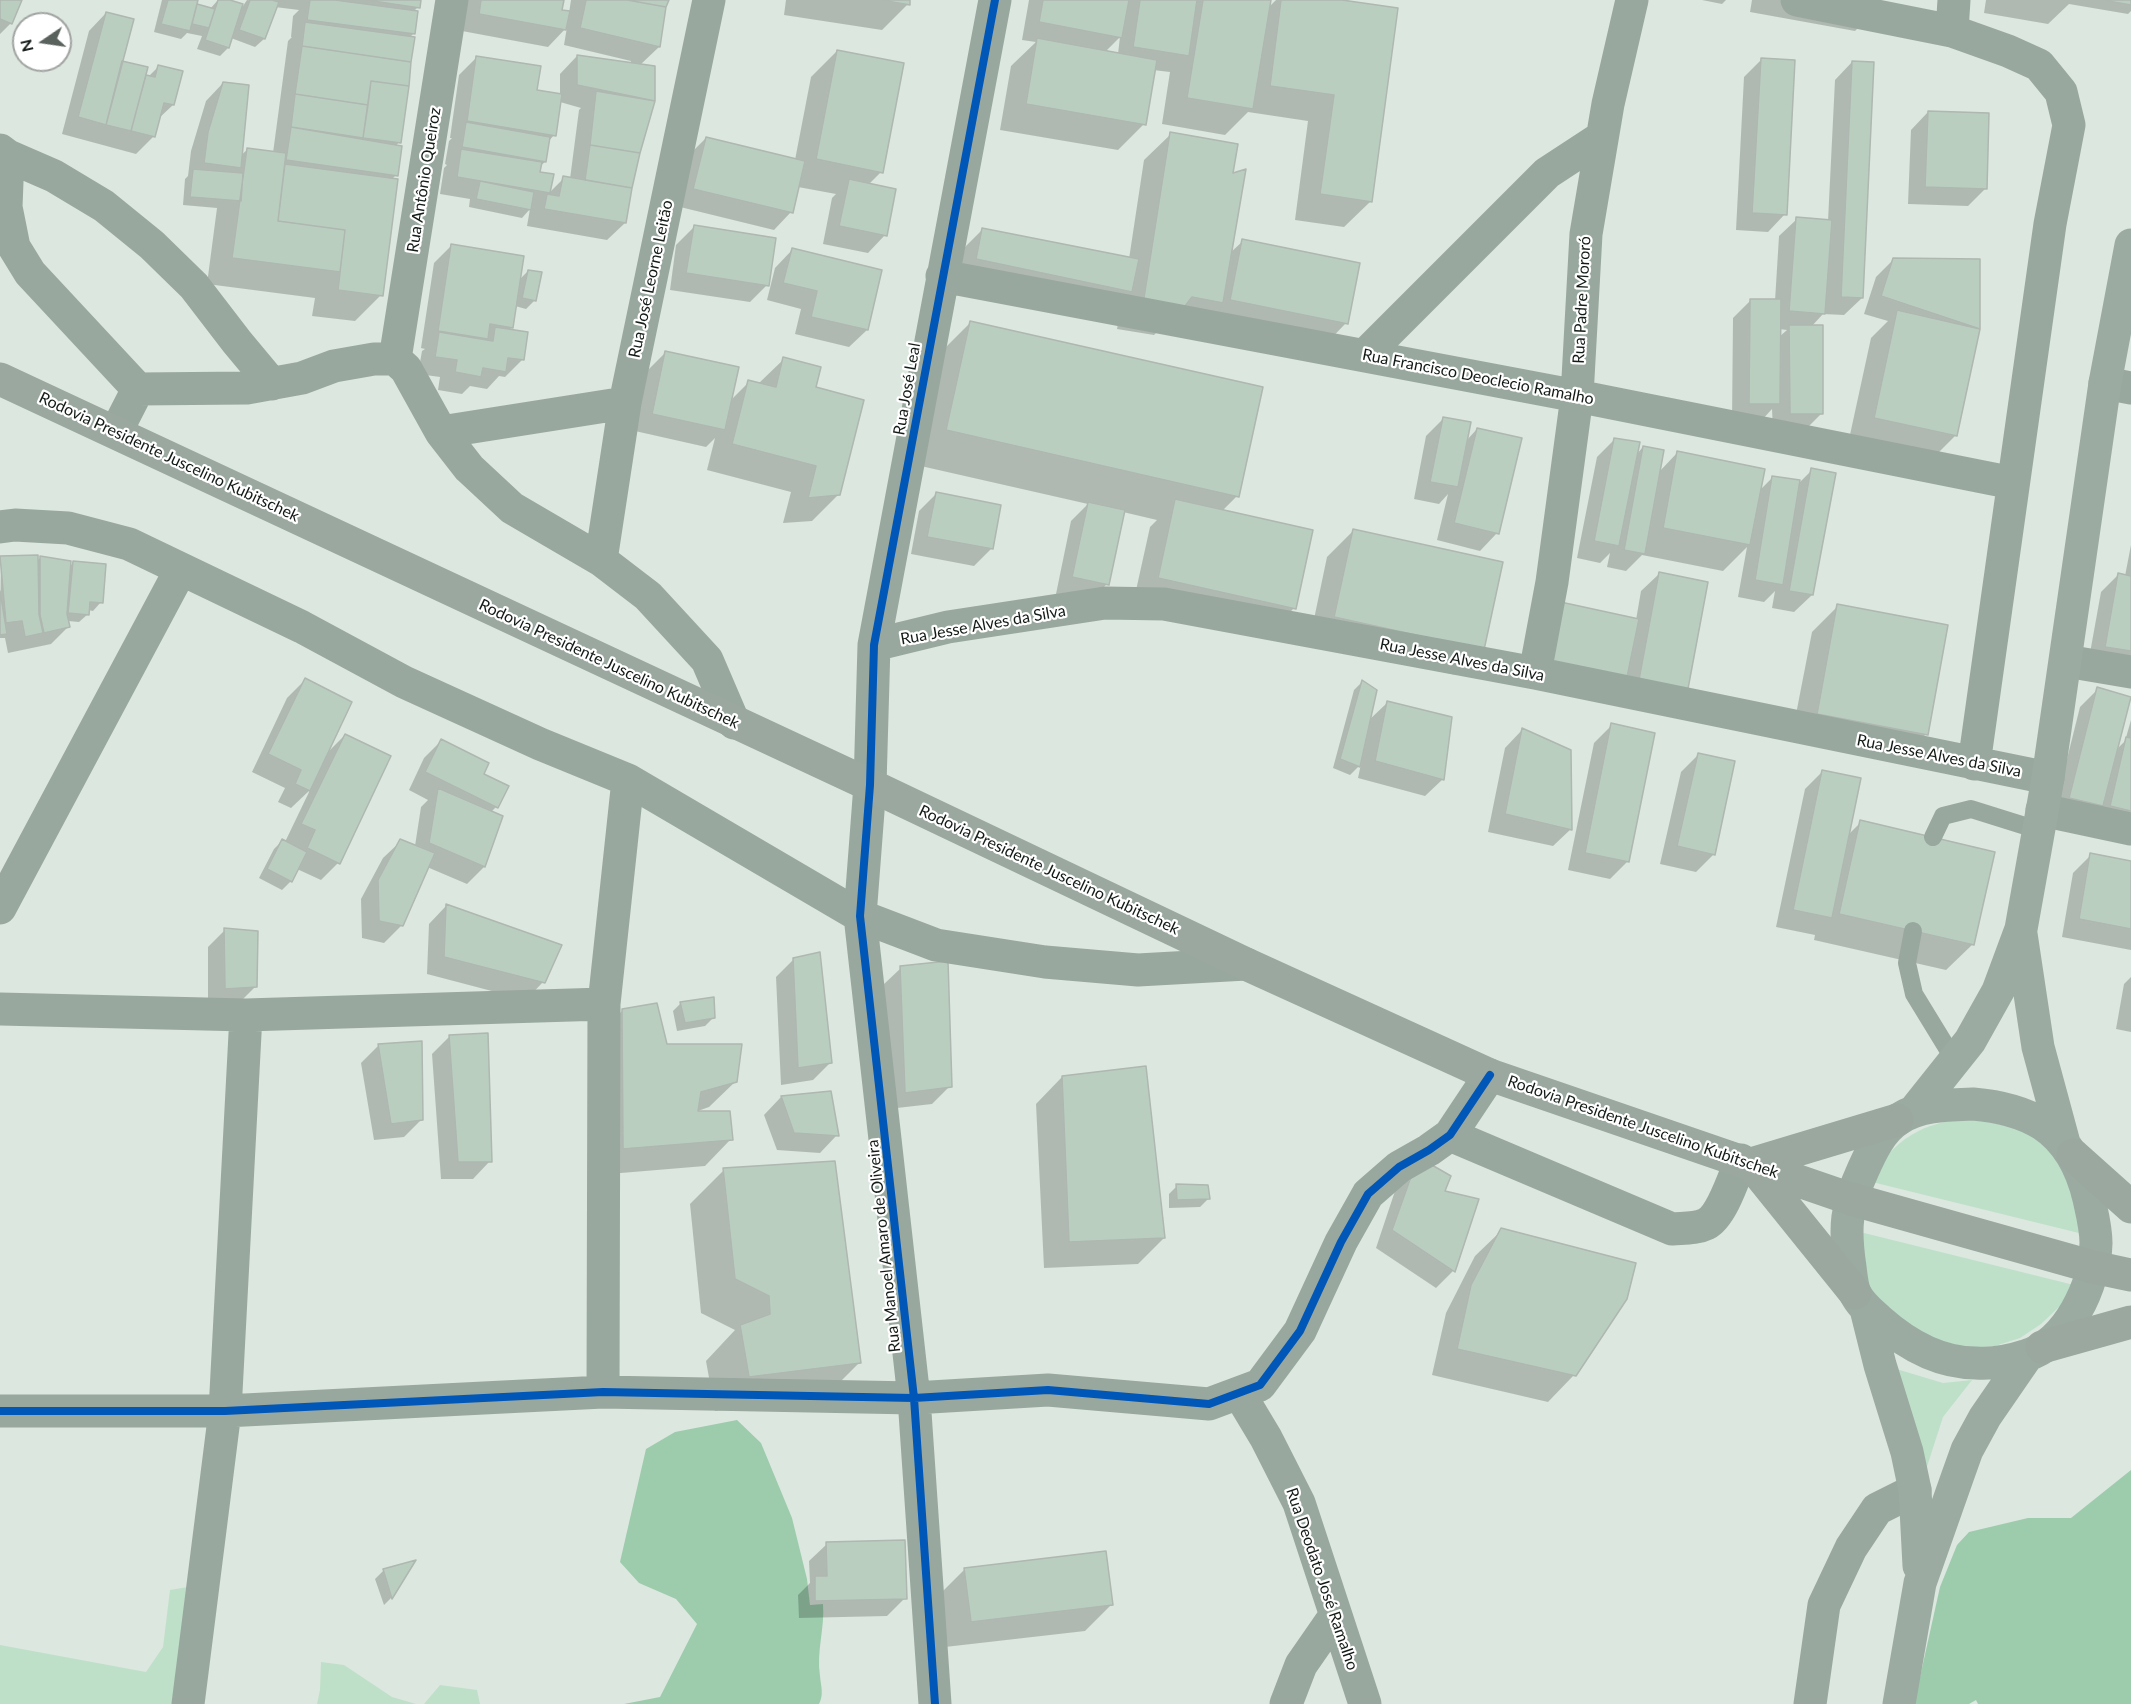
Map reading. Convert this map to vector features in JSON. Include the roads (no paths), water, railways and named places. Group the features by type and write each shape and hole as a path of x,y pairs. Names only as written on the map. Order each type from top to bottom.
{"highway":[{"name":"Rodovia Presidente Juscelino Kubitschek","path":"0,379 870,785 1246,964 1490,1075 1851,1199 2093,1267 2131,1275"},
{"path":"1860,1301 1746,1162 1906,1115"},
{"path":"2068,1149 2131,1207"},
{"path":"2034,1351 2131,1322"}],"main road":[{"path":"1920,1583 1915,1490 1907,1452 1860,1301 1847,1244 1846,1221 1851,1199 1873,1150 1886,1131 1906,1115 1970,1041 1998,992 2020,929 2043,806 2066,661 2118,385 2131,244"},
{"path":"1899,1704 1920,1583 1967,1450 1985,1417 2034,1351 2066,1325 2087,1289 2093,1267 2096,1244 2095,1225 2087,1191 2068,1149 2038,1047 2020,929"},
{"path":"1906,1115 1973,1104 2003,1108 2042,1124 2068,1149"},
{"path":"1860,1301 1899,1337 1916,1347 1948,1360 1976,1363 2034,1351"}],"street":[{"name":"Rua Antônio Queiroz","path":"395,359 452,0"},
{"name":"Rua José Leorne Leitão","path":"601,560 625,404 709,0"},
{"name":"Rua José Leal","path":"870,785 874,645 995,0"},
{"name":"Rua Padre Mororó","path":"1535,673 1552,582 1577,396 1586,234 1608,104 1632,0"},
{"path":"1797,0 1953,15 2008,51 2039,65 2061,92 2069,125 2050,224 1974,764"},
{"path":"1365,355 1547,173 1602,137"},
{"path":"272,384 195,286 152,245 94,200 54,176 3,155 6,207 14,247 38,282 138,389 247,388 272,384 302,378 344,364 374,358 395,359 406,369 441,432 469,468 512,508 601,560 648,596 707,660 734,723"},
{"name":"Rua Francisco Deoclecio Ramalho","path":"942,276 1365,355 2013,483"},
{"path":"116,432 138,389"},
{"path":"441,432 625,404"},
{"path":"0,527 15,525 68,528 129,544 302,627 404,682 540,744 628,780 860,916 936,945 1045,962 1138,970 1246,964"},
{"path":"0,908 181,569"},
{"name":"Rua Jesse Alves da Silva","path":"874,645 948,627 1105,603 1164,604 1535,673 1974,764 2043,806 2131,829"},
{"path":"2066,661 2131,672"},
{"path":"603,1392 604,1004 628,780"},
{"name":"Rua Manoel Amaro de Oliveira","path":"870,785 860,916 914,1398 935,1704"},
{"path":"0,1009 246,1015 604,1004"},
{"path":"188,1704 225,1411 246,1015"},
{"path":"0,1411 225,1411 603,1392 914,1398 1048,1390 1209,1404 1260,1385 1300,1330 1341,1242 1368,1194 1399,1167 1450,1135 1490,1075"},
{"path":"1450,1135 1672,1229 1706,1224 1716,1215 1746,1162"},
{"name":"Rua Deodato José Ramalho","path":"1239,1393 1266,1438 1299,1503 1365,1704"},
{"path":"1810,1704 1824,1605 1851,1548 1877,1509 1915,1490"},
{"path":"1286,1704 1301,1665 1335,1616"}],"lane":[{"path":"1933,837 1943,816 1971,809 2043,806"},
{"path":"1913,931 1907,963 1914,994 1955,1061"}]}
